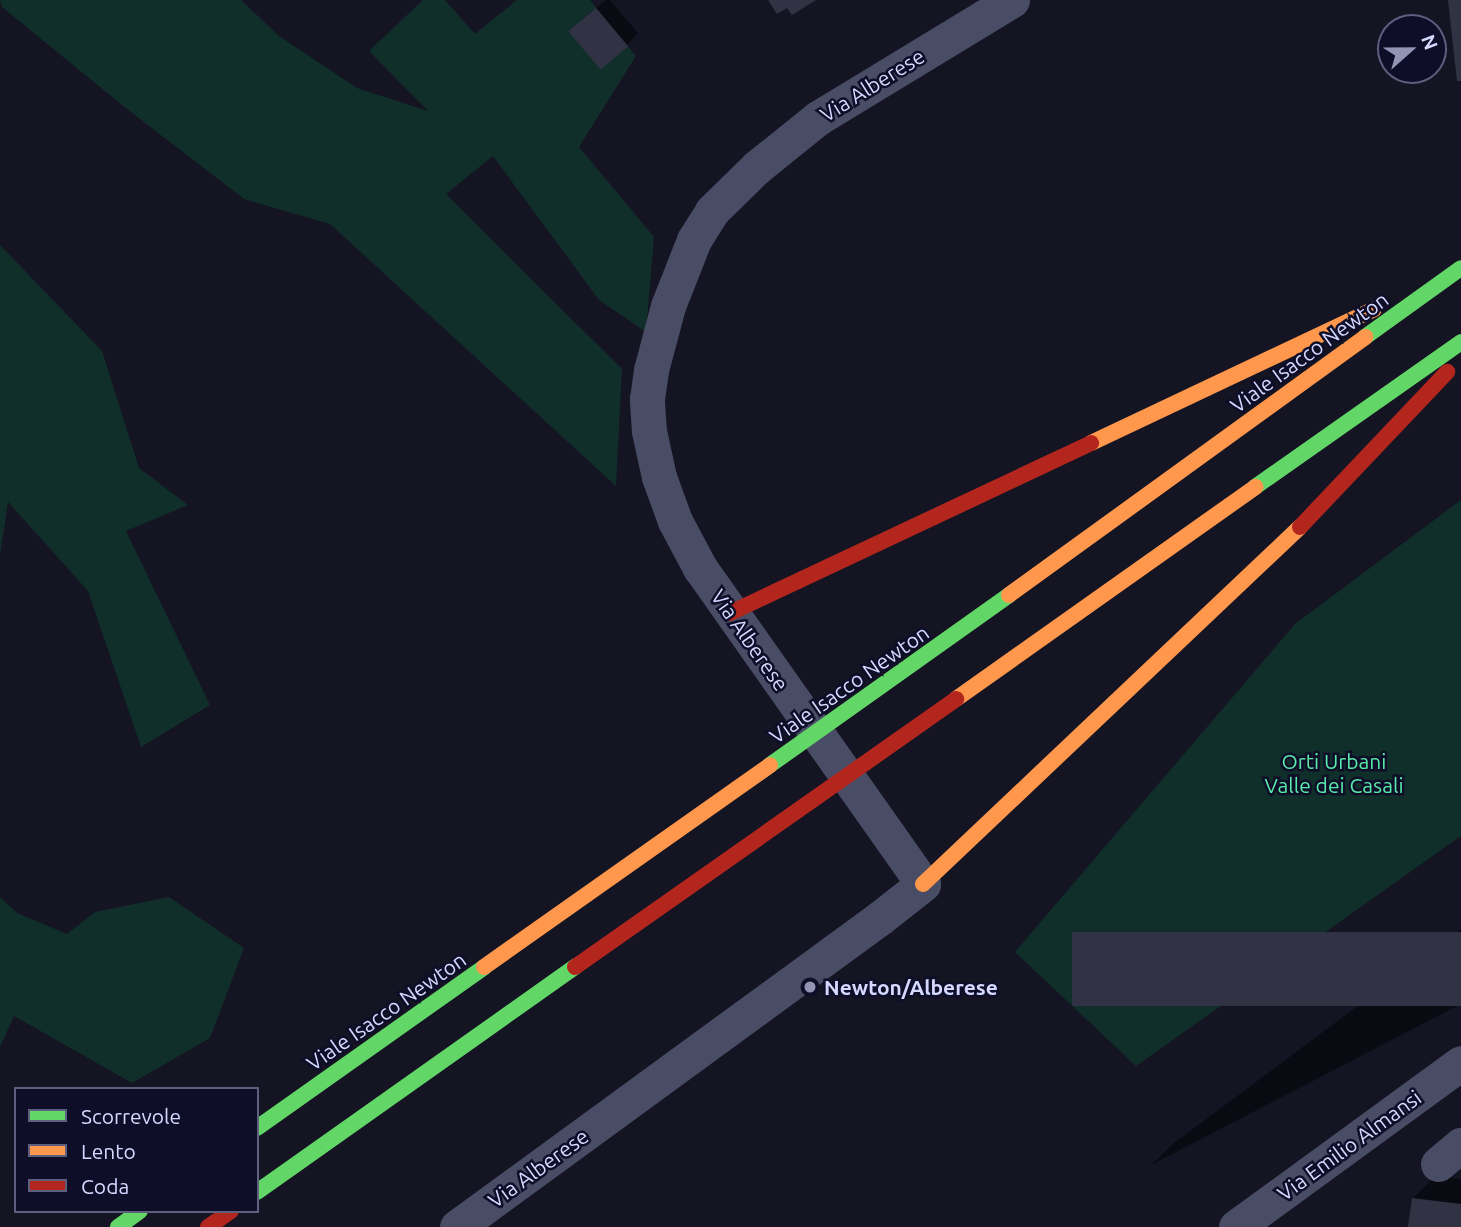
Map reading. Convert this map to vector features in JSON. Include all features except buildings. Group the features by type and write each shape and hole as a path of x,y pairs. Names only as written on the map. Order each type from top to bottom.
{"highway":[{"path":"730,613 1460,269"},
{"name":"Viale Isacco Newton","path":"259,1127 955,634 1460,269"},
{"path":"259,1191 1461,342"},
{"path":"923,884 1327,502 1461,356"},
{"path":"118,1227 137,1213"},
{"path":"208,1227 228,1213"}],"street":[{"name":"Via Alberese","path":"457,1227 923,884 730,613 700,568 675,521 659,477 649,431 651,370 668,306 694,240 712,211 737,186 809,125 1012,0"},
{"name":"Via Emilio Almansi","path":"1236,1227 1461,1063"}],"green space":[{"path":"0,0 241,0 279,36 357,88 428,111 369,51 423,0 445,0 475,34 517,0 590,0 636,56 579,147 654,237 646,332 599,300 493,156 446,194 622,369 616,486 330,224 244,199 127,109 2,7"},
{"path":"0,245 102,351 139,468 188,505 126,531 210,705 141,747 88,591 8,502 0,555"},
{"name":"Orti Urbani Valle dei Casali","path":"1461,500 1461,836 1136,1066 1015,952 1295,624"},
{"path":"0,897 17,913 67,934 95,912 169,897 244,948 210,1038 132,1083 14,1016 0,1047"}],"traffic: fast":[{"path":"1365,337 1461,268"},
{"path":"1255,487 1461,342"},
{"path":"770,765 1009,595"},
{"path":"259,1127 484,967"},
{"path":"259,1191 575,967"},
{"path":"118,1227 137,1213"}],"traffic: slow":[{"path":"1091,443 1374,309"},
{"path":"1009,595 1365,337"},
{"path":"956,699 1255,487"},
{"path":"923,884 1300,527"},
{"path":"484,967 770,765"}],"traffic: jam":[{"path":"1300,527 1447,372"},
{"path":"730,613 1091,443"},
{"path":"575,967 956,699"},
{"path":"208,1227 228,1213"}],"place":[{"name":"Newton/Alberese","path":"810,987"}]}
